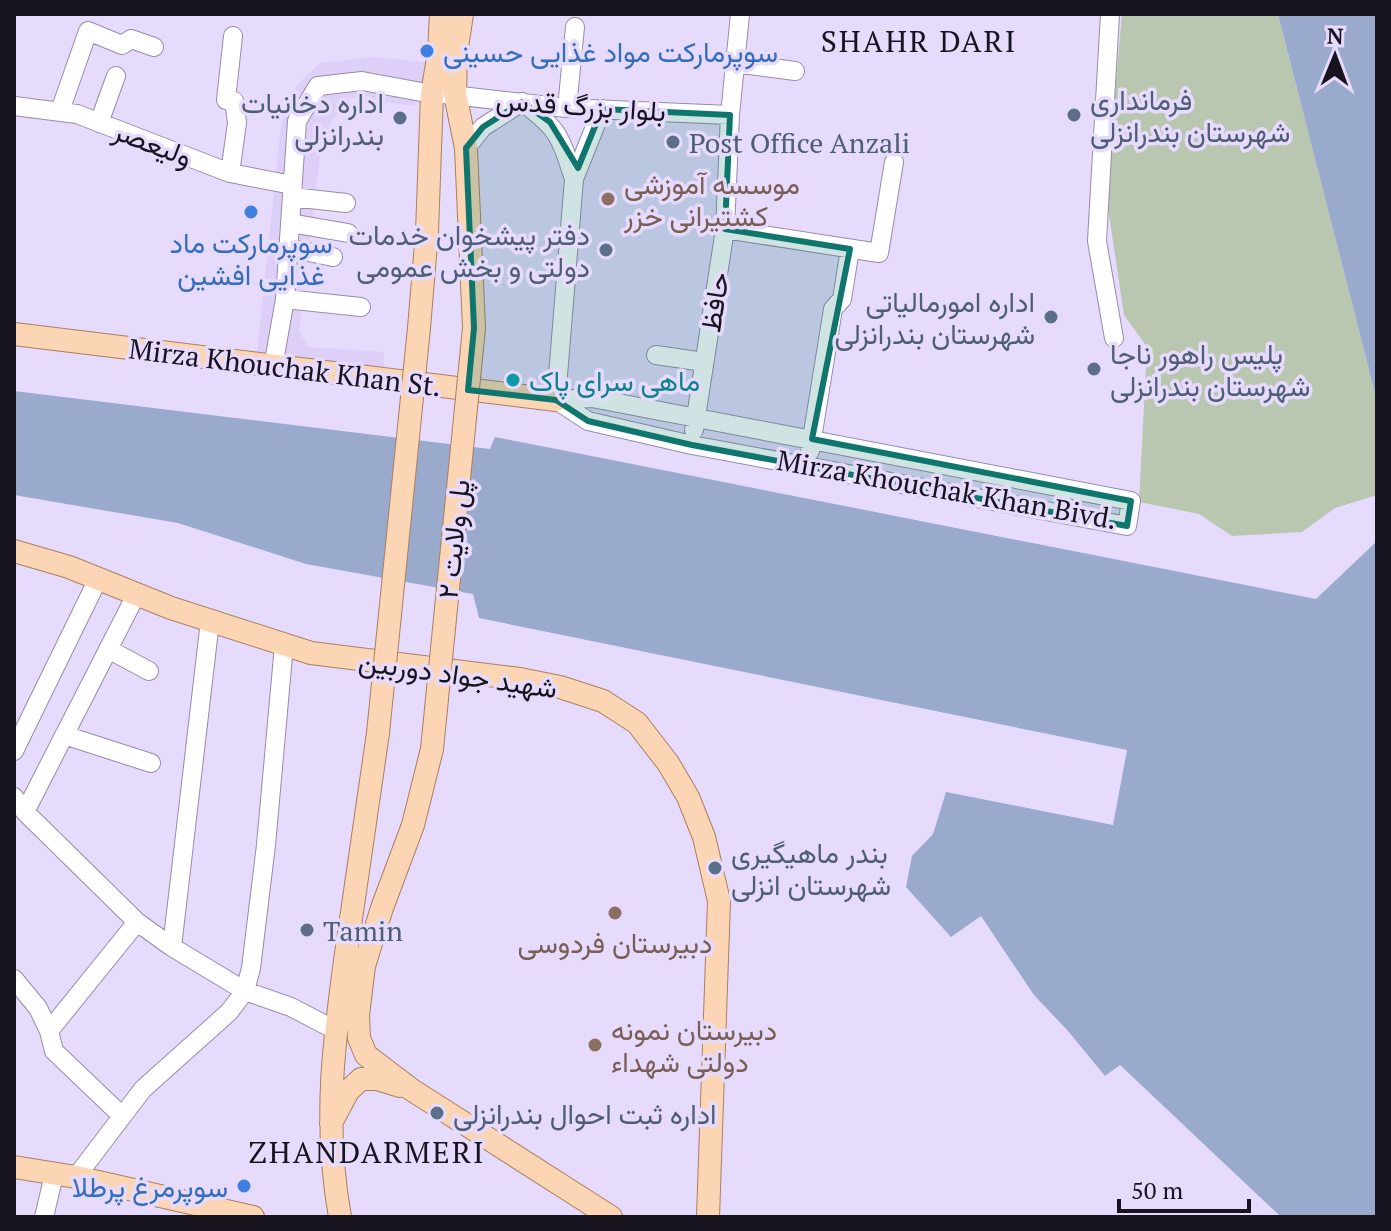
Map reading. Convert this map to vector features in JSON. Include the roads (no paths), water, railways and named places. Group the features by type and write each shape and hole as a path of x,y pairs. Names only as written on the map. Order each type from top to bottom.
{"main road":[{"name":"پل ولایت ۲","path":"340,1217 334,1183 330,1081 378,733 419,328 427,232 432,94 441,14"},
{"name":"پل ولایت ۲","path":"412,1090 366,1055 359,1038 358,1015 364,966 413,825 432,749 474,328 472,226 466,148 455,94 456,54 462,14"},
{"name":"Mirza Khouchak Khan St.","path":"14,334 556,400"},
{"name":"شهید جواد دوربین","path":"14,551 69,567 210,621 311,653 520,679 560,687 603,701 637,723 668,763 688,797 704,837 719,901 708,1217"},
{"path":"330,1124 348,1091 361,1079 377,1079 412,1090 611,1217"},
{"path":"14,1167 253,1217"}],"street":[{"name":"حافظ","path":"692,445 725,229 730,115 740,14"},
{"path":"1110,14 1097,241 1114,338"},
{"path":"567,108 575,27"},
{"path":"60,111 88,31 122,45 131,39 154,47"},
{"path":"230,173 237,123 234,101 226,100 233,36"},
{"path":"735,63 795,71"},
{"path":"99,123 116,76"},
{"name":"بلوار بزرگ قدس","path":"292,191 297,121 318,86 362,81 432,94 567,108 730,115"},
{"path":"466,148 483,127 522,102 550,122 563,143 574,179"},
{"name":"ولیعصر","path":"14,106 60,111 230,173 346,203"},
{"path":"556,400 574,179 602,109"},
{"path":"725,229 879,253 894,162"},
{"path":"273,367 285,299 292,191"},
{"path":"290,223 348,233"},
{"path":"289,248 333,257"},
{"path":"808,466 833,309 842,299 850,249"},
{"path":"285,299 361,307"},
{"path":"656,355 704,362"},
{"name":"Mirza Khouchak Khan Bivd.","path":"592,398 1131,501 1127,526 692,445 588,421 556,400 592,398"},
{"path":"921,487 925,460"},
{"path":"1021,507 1027,480"},
{"path":"14,751 98,579"},
{"path":"137,593 64,735 20,804 137,922 245,991 291,1007 335,1030"},
{"path":"172,947 210,621"},
{"path":"44,1217 65,1176 143,1089 229,1012 245,991 251,968 266,845 284,645"},
{"path":"108,649 149,671"},
{"path":"64,735 151,763"},
{"path":"49,1031 137,922"},
{"path":"14,979 38,1008 54,1051 122,1116"}],"water":[{"path":"1278,14 1377,14 1377,401"},
{"path":"14,391 490,449 495,437 1316,599 1377,541 1377,1217 1281,1217 1120,1065 1105,1076 1034,995 981,916 951,937 906,887 912,856 933,834 946,792 1113,825 1127,750 479,618 473,594 306,564 178,523 14,495"}],"place":[{"name":"سوپرمارکت مواد غذایی حسینی","path":"427,51"},
{"name":"فرمانداری شهرستان بندرانزلی","path":"1074,115"},
{"name":"اداره دخانیات بندرانزلی","path":"400,118"},
{"name":"Post Office Anzali","path":"673,142"},
{"name":"موسسه آموزشی کشتیرانی خزر","path":"608,199"},
{"name":"سوپرمارکت ماد غذایی افشین","path":"251,212"},
{"name":"دفتر پیشخوان خدمات دولتی و بخش عمومی","path":"606,250"},
{"name":"اداره امورمالیاتی شهرستان بندرانزلی","path":"1051,317"},
{"name":"پلیس راهور ناجا شهرستان بندرانزلی","path":"1094,369"},
{"name":"ماهی سرای پاک","path":"513,380"},
{"name":"بندر ماهیگیری شهرستان انزلی","path":"715,868"},
{"name":"دبیرستان فردوسی","path":"615,913"},
{"name":"Tamin","path":"307,930"},
{"name":"دبیرستان نمونه دولتی شهداء","path":"595,1045"},
{"name":"اداره ثبت احوال بندرانزلی","path":"437,1113"},
{"name":"سوپرمرغ پرطلا","path":"244,1186"}],"district":[{"name":"SHAHR DARI","path":"919,41"},
{"name":"ZHANDARMERI","path":"367,1152"}]}
